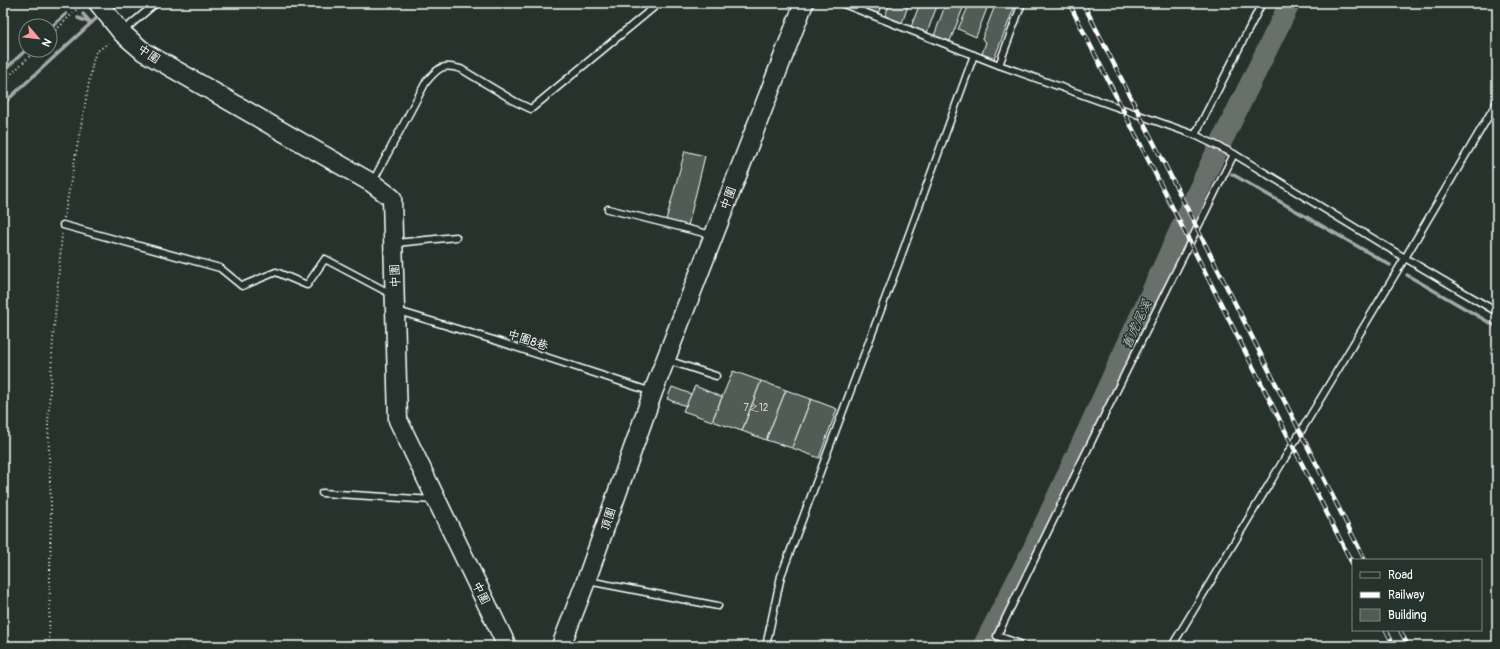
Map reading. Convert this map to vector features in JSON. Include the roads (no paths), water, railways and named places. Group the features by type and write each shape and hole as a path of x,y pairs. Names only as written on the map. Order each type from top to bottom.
{"street":[{"name":"中圍","path":"98,3 122,33 144,52 372,183 392,198 398,420 507,646"},
{"name":"中圍","path":"653,392 804,3"},
{"name":"頂圍","path":"561,646 586,581 653,392"}],"lane":[{"path":"122,33 156,3"},
{"path":"372,183 426,82 438,68 452,66 461,69 516,102 531,109 659,3"},
{"path":"841,3 999,65 1195,135 1234,154 1497,312"},
{"path":"999,65 1022,3"},
{"path":"1195,135 1262,3"},
{"path":"766,646 781,576 900,259 974,55"},
{"path":"1172,646 1497,102"},
{"path":"1026,646 997,636 1234,154"},
{"path":"608,209 714,235"},
{"name":"中圍8巷","path":"62,225 220,268 242,286 276,272 307,285 325,259 396,303 497,341 653,392"},
{"path":"394,244 456,237"},
{"path":"666,360 716,376"},
{"path":"322,493 437,500"},
{"path":"586,581 718,606"}],"waterway":[{"name":"舊虎尾溪","path":"983,646 1033,549 1210,165 1290,3"},
{"path":"58,21 66,14"},
{"path":"83,14 90,22"},
{"path":"3,104 101,14"},
{"path":"78,18 91,23"},
{"path":"3,71 18,57"},
{"name":"舊虎尾溪","path":"1210,165 1216,167"},
{"path":"1232,174 1390,265"},
{"path":"1407,275 1497,327"}],"railway":[{"path":"1069,3 1352,563"},
{"path":"1083,3 1364,559"},
{"path":"1386,631 1394,646"},
{"path":"1400,631 1408,646"}]}
